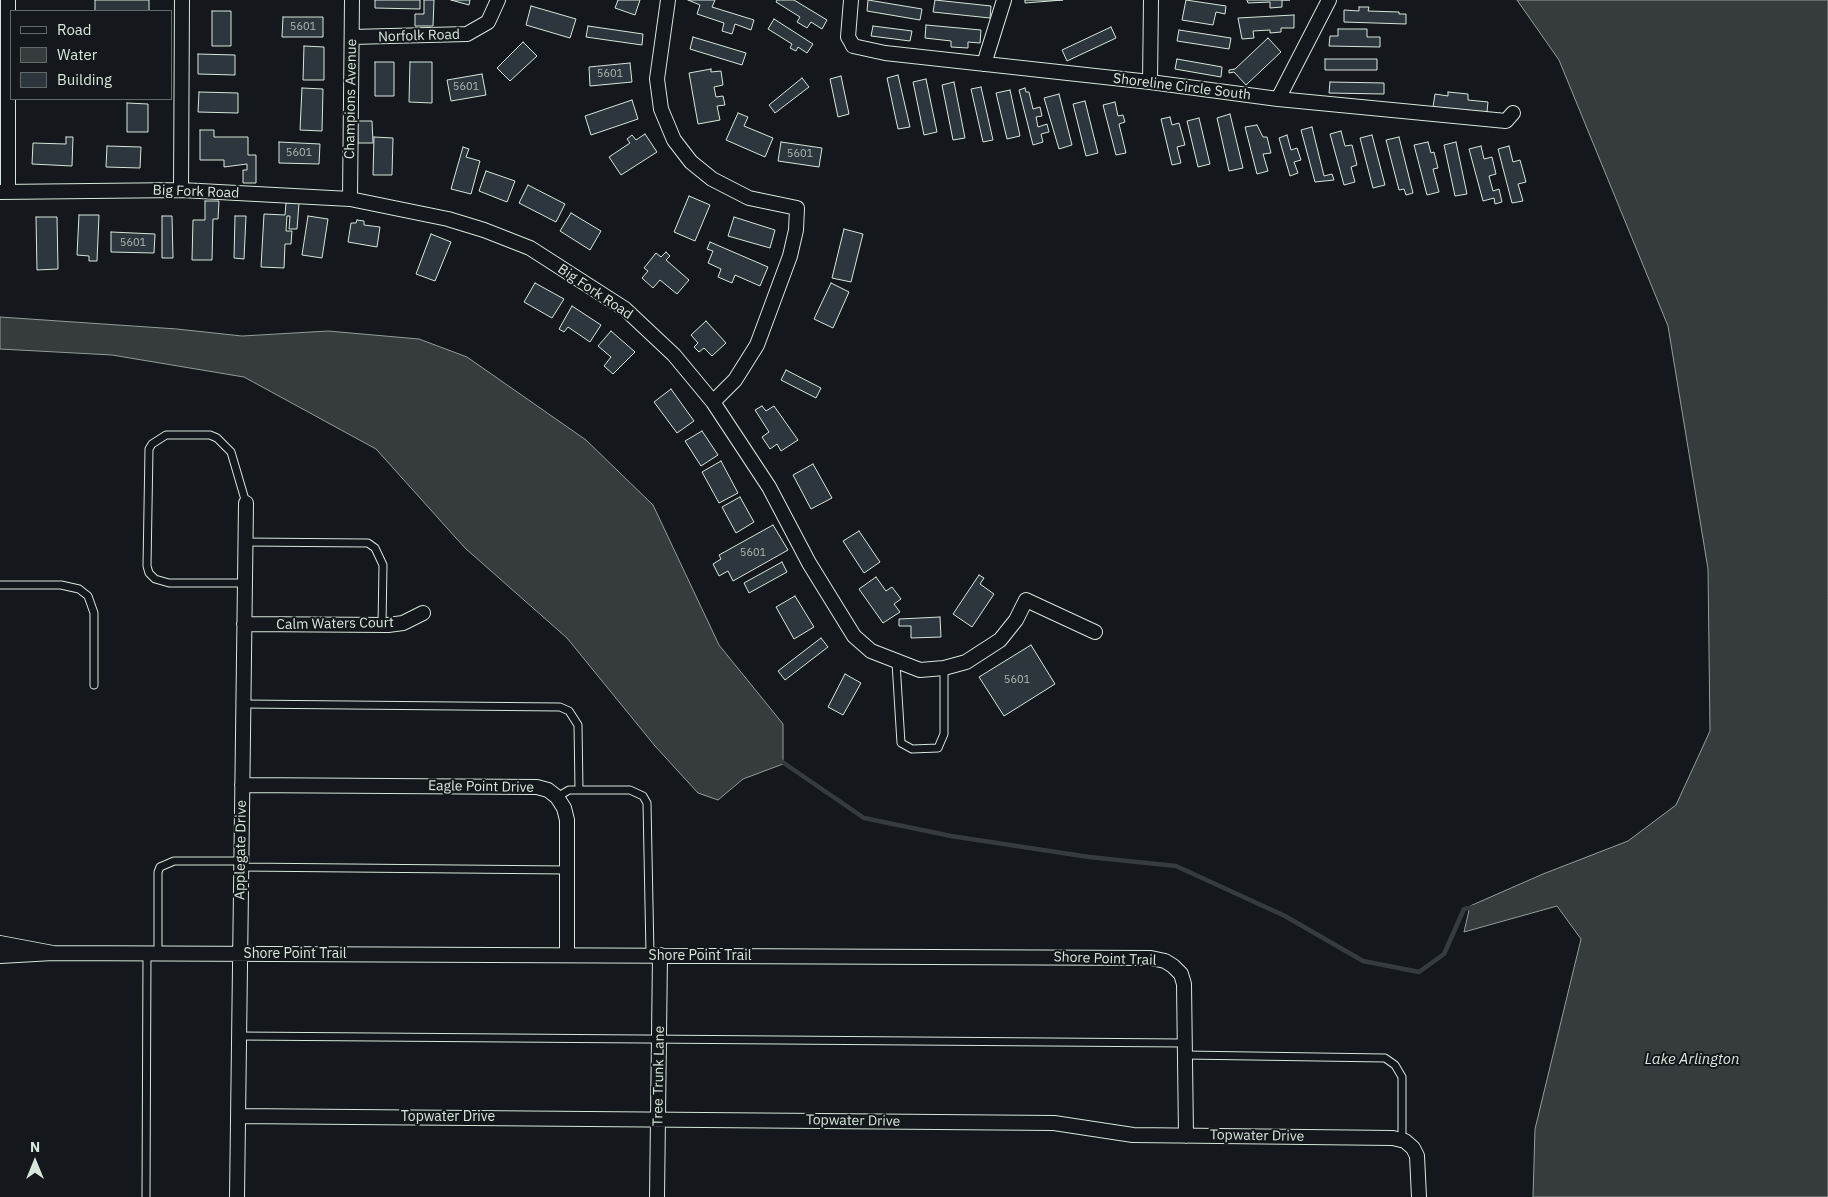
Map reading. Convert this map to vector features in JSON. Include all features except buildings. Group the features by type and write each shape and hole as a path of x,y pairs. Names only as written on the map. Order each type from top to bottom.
{"street":[{"path":"4,192 8,0"},
{"path":"181,190 182,0"},
{"name":"Champions Avenue","path":"350,198 352,0"},
{"name":"Norfolk Road","path":"352,37 467,34 488,22 498,0"},
{"path":"668,0 657,79 661,109 674,140 691,162 712,179 749,198 797,208 796,230 790,256 757,345 735,380 713,402"},
{"name":"Shoreline Circle South","path":"851,0 848,37 853,46 885,53 1150,82 1278,99 1506,121 1513,113"},
{"path":"984,64 1004,0"},
{"path":"1150,82 1151,0"},
{"path":"1278,99 1329,0"},
{"name":"Big Fork Road","path":"4,192 181,190 350,198 448,219 484,230 530,248 625,309 674,355 713,402 769,487 809,563 854,636 871,651 920,670 944,668 966,662 1000,640 1016,620 1026,600 1094,632"},
{"name":"Applegate Drive","path":"237,1197 246,503"},
{"name":"Calm Waters Court","path":"244,624 382,625 403,623 423,613"},
{"name":"Eagle Point Drive","path":"242,785 536,787 548,790 557,797"},
{"path":"557,797 564,808 567,820 567,955"},
{"name":"Shore Point Trail","path":"0,943 53,953"},
{"name":"Shore Point Trail","path":"0,956 53,953 240,953 1151,958 1165,961 1181,974 1184,984 1186,1136"},
{"name":"Tree Trunk Lane","path":"655,955 659,1040 657,1197"},
{"name":"Topwater Drive","path":"238,1116 1054,1122 1133,1135 1393,1138 1402,1140"},
{"path":"1402,1140 1413,1148 1417,1156 1419,1197"}],"lane":[{"path":"245,583 169,583 155,579 150,574 147,566 149,449 152,444 166,435 210,435 217,438 231,452 246,503"},
{"path":"245,542 368,543 375,548 383,565 382,625"},
{"path":"0,585 61,585 79,589 88,596 94,613 94,685"},
{"path":"896,662 900,743 912,749 938,748 944,734 944,668"},
{"path":"243,704 560,708 570,711 578,725 579,790"},
{"path":"557,797 570,790 630,790 643,796 647,803 655,955"},
{"path":"146,1197 153,953 158,872 160,867 174,861 567,870"},
{"path":"239,1036 659,1040 1185,1049 1385,1058 1396,1065 1402,1077 1402,1140"}],"water":[{"name":"Lake Arlington","path":"1517,0 1828,0 1828,1197 1533,1197 1535,1129 1581,939 1557,906 1464,932 1470,906 1543,874 1628,841 1676,805 1710,731 1708,569 1668,326 1559,60"},
{"path":"0,317 177,329 242,336 328,331 419,339 467,357 586,440 653,505 719,645 783,724 783,764 743,779 718,800 698,793 655,746 567,638 465,548 376,449 244,377 112,355 0,349"}],"waterway":[{"path":"778,759 864,818 951,836 1089,857 1176,866 1285,916 1363,961 1419,972 1444,954 1464,909 1475,907"}]}
